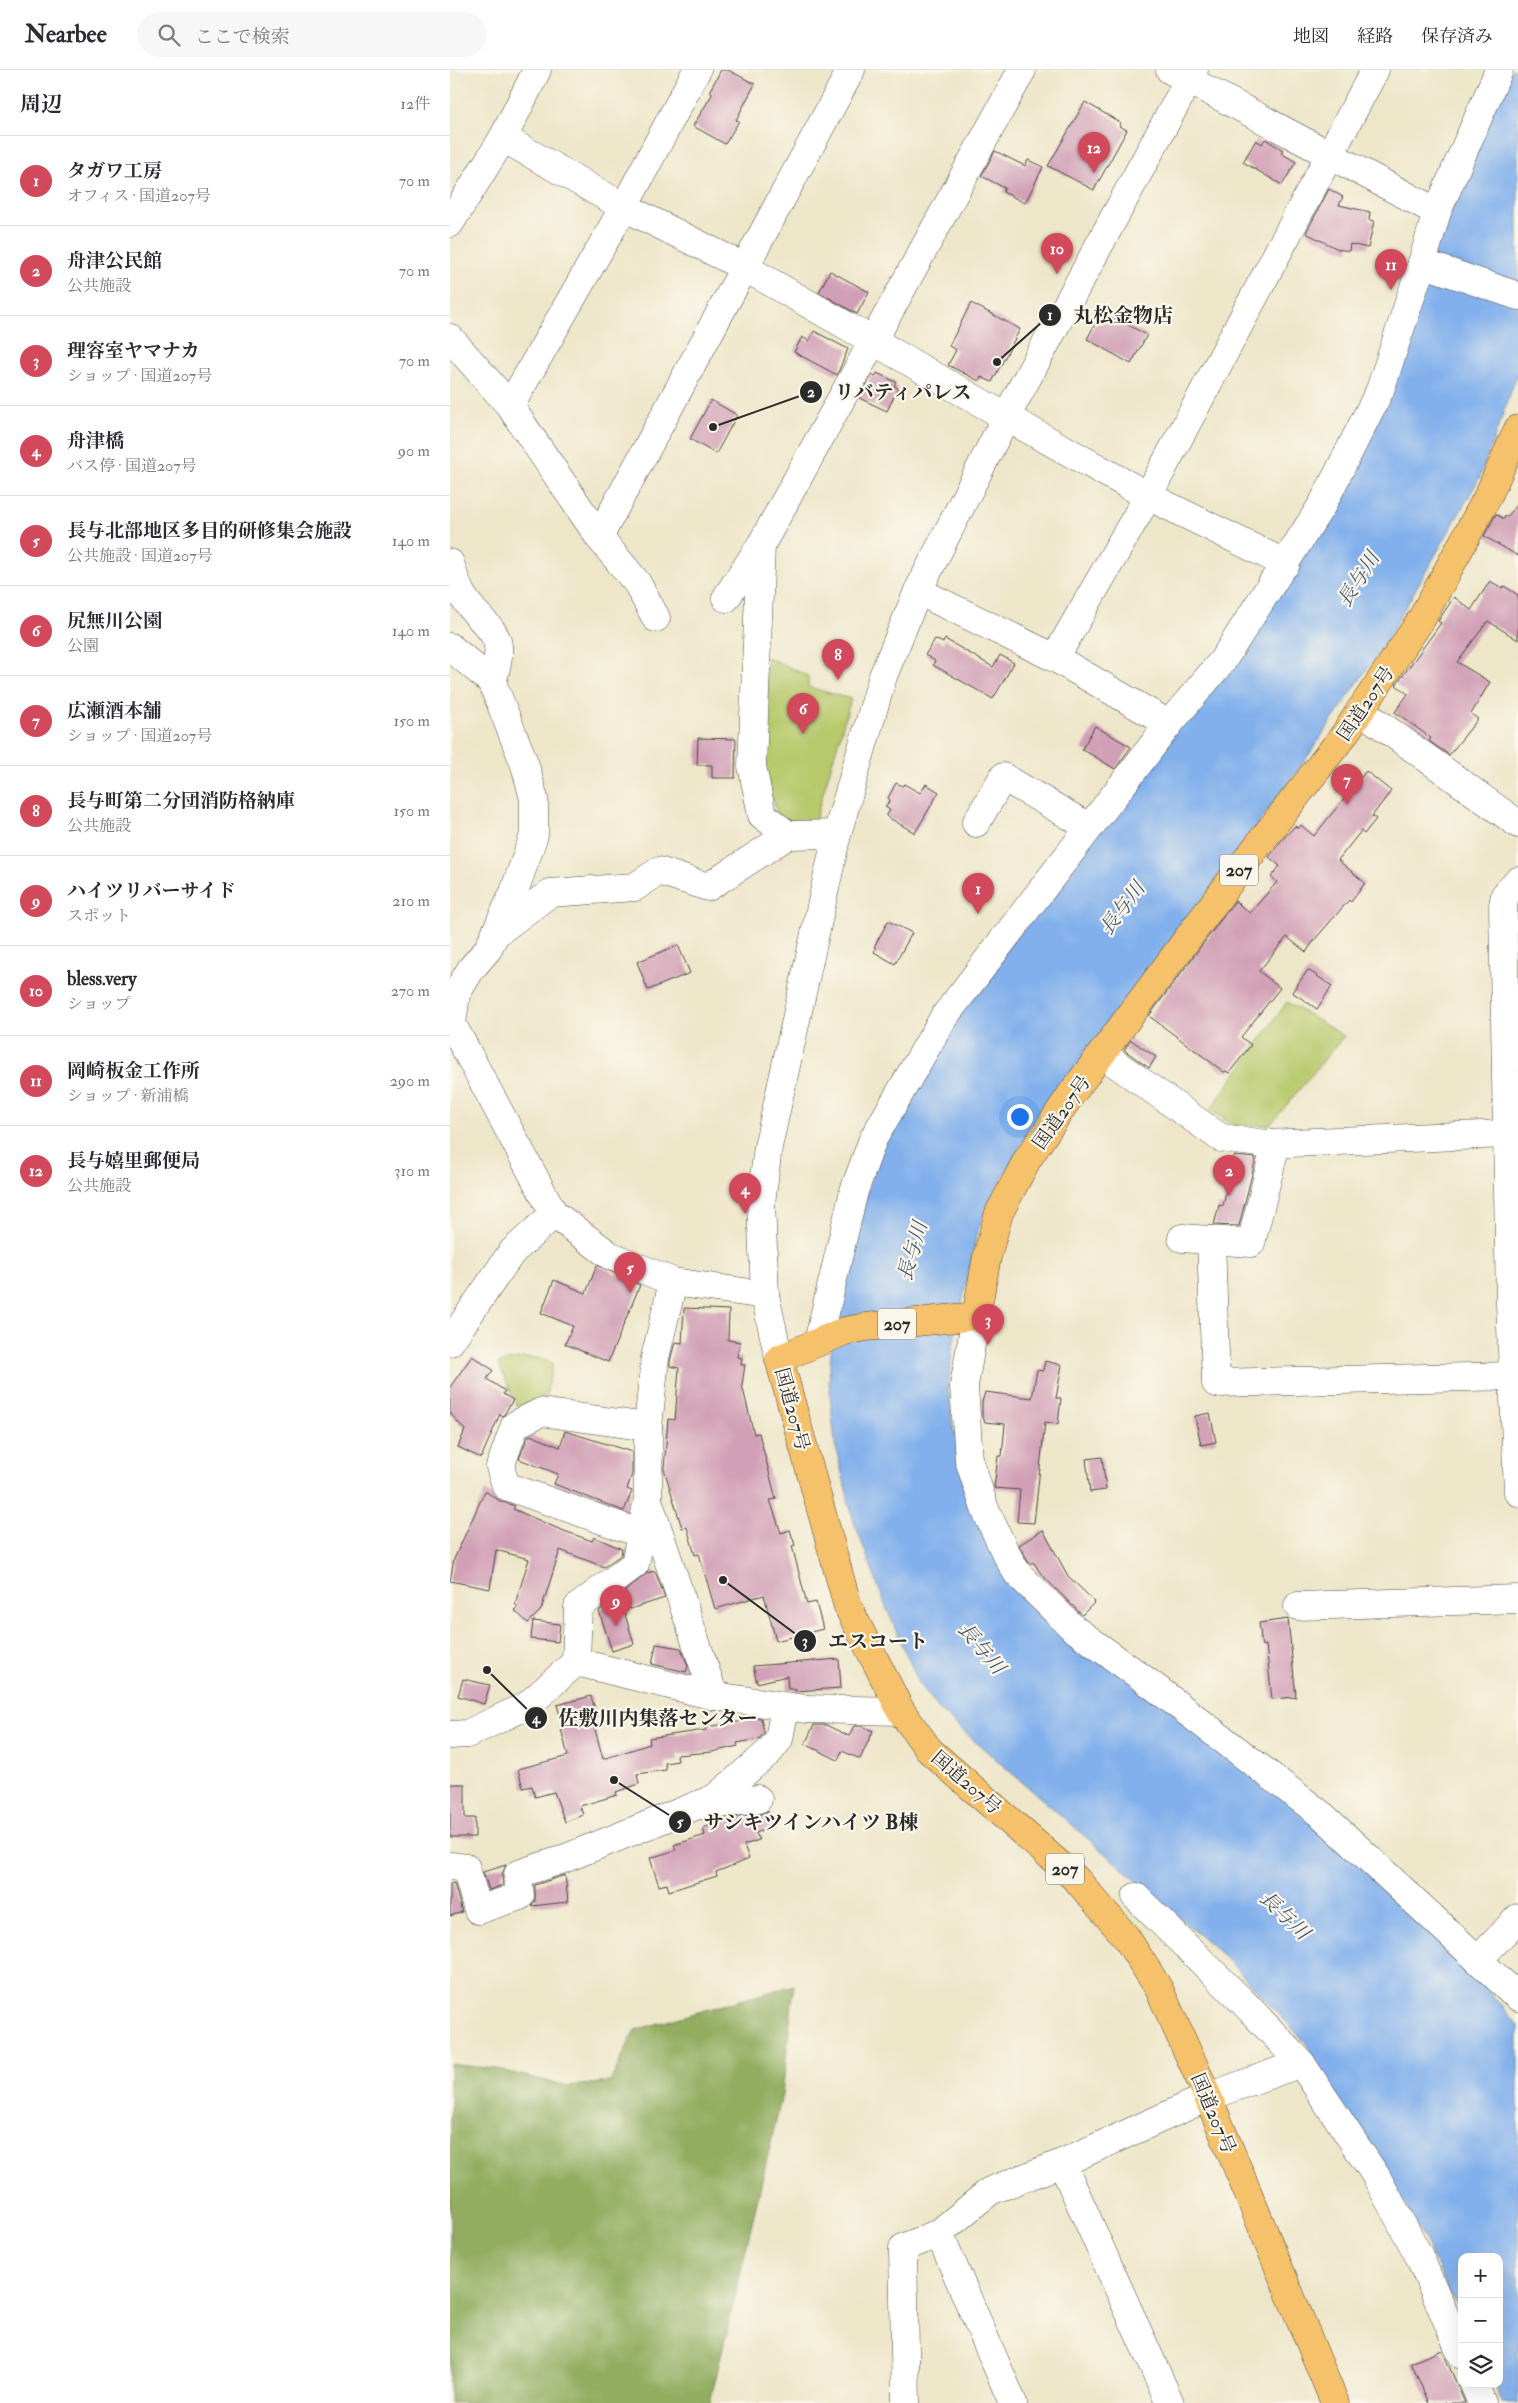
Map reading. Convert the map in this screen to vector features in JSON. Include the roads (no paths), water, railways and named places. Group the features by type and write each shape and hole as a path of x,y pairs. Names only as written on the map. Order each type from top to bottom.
{"highway":[{"name":"国道207号","path":"1336,2403 1208,2097 1159,1989 1126,1937 1076,1879 929,1750 901,1711 848,1607 778,1359 824,1340 866,1327 971,1317 999,1213 1027,1160 1070,1096 1241,867 1344,735 1422,618 1488,496 1518,429"}],"street":[{"path":"450,223 503,138 537,70"},
{"path":"510,406 624,206 697,70"},
{"path":"598,537 851,70"},
{"path":"726,598 761,545 1022,70"},
{"path":"1055,658 1148,496 1375,70"},
{"path":"824,1340 854,1191 873,1139 944,1017 1169,724 1223,660 1322,505 1380,390 1426,264 1437,212 1499,70"},
{"path":"778,1359 765,1295 761,1203 768,1147 837,834 883,676 918,591 1185,73 1437,212"},
{"path":"503,138 624,206 744,267 1148,496 1286,564"},
{"path":"1426,264 1518,296"},
{"path":"450,338 510,406 598,537 637,584 656,618"},
{"path":"761,545 752,766 762,816 788,836"},
{"path":"450,563 461,592 498,639 499,662 492,682"},
{"path":"918,591 1055,658 1169,724"},
{"path":"450,647 492,682 524,765 534,799 534,835 514,892 488,950 471,969 456,994 451,1024 554,1214 609,1255 673,1282 765,1295"},
{"path":"1360,710 1518,824"},
{"path":"976,823 1003,777 1089,827"},
{"path":"494,935 550,893 635,887 659,870 708,887 788,836 837,834"},
{"path":"1518,881 1505,895 1502,905 1511,1061 1506,1134 1514,1303 1513,1376 1518,1492"},
{"path":"1102,1054 1221,1138 1276,1144 1506,1134"},
{"path":"1182,1238 1251,1243 1276,1144"},
{"path":"450,1342 512,1252 554,1214"},
{"path":"1211,1240 1216,1383 1513,1376"},
{"path":"450,1735 467,1734 528,1705 576,1662 578,1607 635,1564 648,1499 648,1427 655,1358 673,1282"},
{"path":"971,1317 964,1386 969,1460 985,1509 1017,1573 1073,1628 1152,1685 1323,1816 1479,1959 1518,1998"},
{"path":"642,1534 506,1486 500,1467 514,1425 541,1412 648,1427"},
{"path":"648,1499 714,1696"},
{"path":"1298,1606 1518,1598"},
{"path":"576,1662 714,1696 806,1710 901,1711"},
{"path":"450,1866 466,1868 478,1910 520,1896 518,1874 561,1860 715,1798 770,1750 779,1739 784,1706"},
{"path":"687,1808 758,1799"},
{"path":"1136,1897 1244,2003 1301,2063 1376,2176 1419,2256 1458,2346"},
{"path":"1479,1959 1518,1918"},
{"path":"906,2403 903,2248 939,2233 990,2191 1062,2163 1208,2097 1301,2063"},
{"path":"1062,2163 1170,2403"},
{"path":"939,2233 1013,2403"},
{"path":"1476,2388 1482,2403"}],"water":[{"name":"長与川","path":"1512,70 1518,70 1518,372 1480,477 1386,641 1306,759 1019,1148 987,1205 976,1238 952,1350 948,1389 953,1428 1010,1575 1230,1748 1420,1921 1484,1986 1518,2025 1518,2403 1503,2403 1496,2388 1503,2388 1503,2253 1458,2253 1458,2310 1410,2211 1356,2130 1306,2043 1225,1957 941,1712 918,1681 886,1607 853,1519 835,1444 829,1382 834,1309 882,1141 954,1019 1296,567 1446,208"}],"place":[{"name":"長与嬉里郵便局","path":"1094,173"},
{"name":"bless.very","path":"1057,274"},
{"name":"岡崎板金工作所","path":"1391,290"},
{"name":"丸松金物店","path":"997,362"},
{"name":"リバティパレス","path":"713,427"},
{"name":"長与町第二分団消防格納庫","path":"838,680"},
{"name":"尻無川公園","path":"803,734"},
{"name":"広瀬酒本舗","path":"1347,805"},
{"name":"タガワ工房","path":"978,914"},
{"name":"舟津公民館","path":"1229,1196"},
{"name":"舟津橋","path":"745,1214"},
{"name":"長与北部地区多目的研修集会施設","path":"630,1293"},
{"name":"理容室ヤマナカ","path":"988,1345"},
{"name":"エスコート","path":"723,1580"},
{"name":"ハイツリバーサイド","path":"616,1626"},
{"name":"佐敷川内集落センター","path":"487,1670"},
{"name":"サシキツインハイツ B棟","path":"614,1780"}]}
